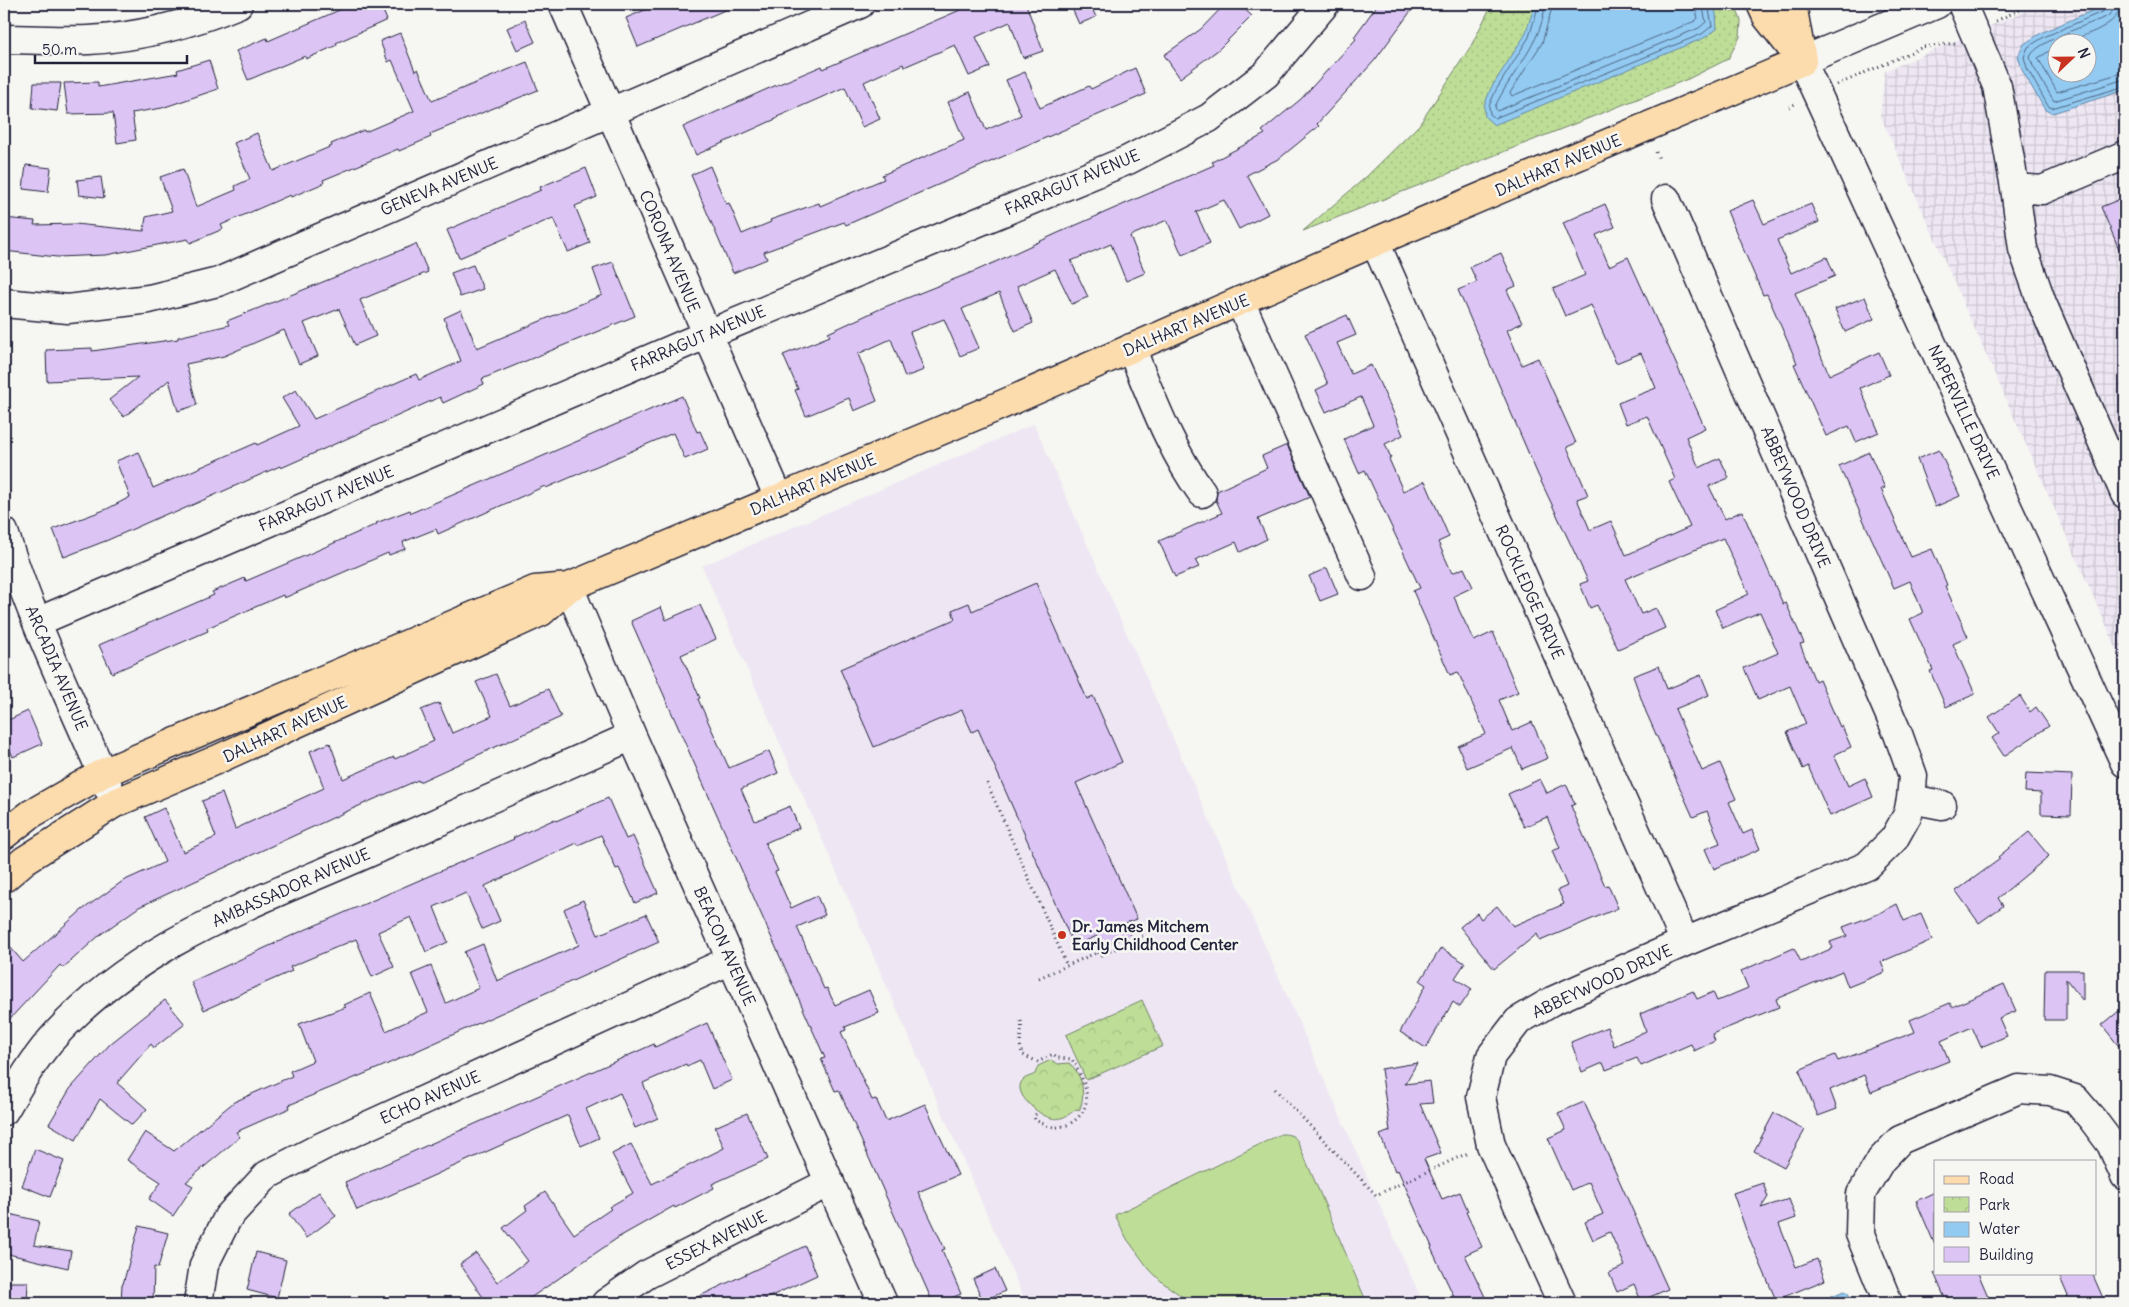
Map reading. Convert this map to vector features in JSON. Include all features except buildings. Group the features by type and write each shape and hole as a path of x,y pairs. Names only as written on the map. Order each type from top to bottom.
{"main road":[{"path":"1761,4 1767,17 1802,61"},
{"path":"1792,4 1802,61"},
{"name":"DALHART AVENUE","path":"4,835 31,814 103,773 535,590 569,587 1802,61"},
{"name":"DALHART AVENUE","path":"4,878 25,860 115,803 216,760 541,612 569,587"}],"street":[{"path":"4,40 88,40 154,32 210,15 238,4"},
{"name":"CORONA AVENUE","path":"563,4 706,335 779,498"},
{"name":"GENEVA AVENUE","path":"4,303 68,310 149,299 218,282 860,4"},
{"name":"FARRAGUT AVENUE","path":"37,622 706,335 1128,160 1209,118 1266,74 1325,4"},
{"path":"1802,61 1937,4"},
{"path":"1962,4 1997,86 2015,188 2023,249 2042,303 2115,444 2125,494"},
{"name":"NAPERVILLE DRIVE","path":"1802,61 2125,763"},
{"path":"2015,188 2042,190 2125,154"},
{"name":"ABBEYWOOD DRIVE","path":"1562,1303 1492,1145 1481,1097 1491,1056 1518,1021 1552,1001 1685,942 1867,866 1894,839 1908,814 1911,799 1913,776 1898,734 1666,198"},
{"name":"ROCKLEDGE DRIVE","path":"1375,242 1685,942"},
{"path":"1240,301 1362,576"},
{"path":"1131,348 1175,451 1184,469 1202,492"},
{"name":"ARCADIA AVENUE","path":"4,532 14,566 115,803"},
{"name":"BEACON AVENUE","path":"569,587 632,736 883,1303"},
{"name":"AMBASSADOR AVENUE","path":"4,1111 18,1086 48,1043 81,1009 118,977 170,942 632,736"},
{"path":"1911,799 1942,805"},
{"name":"ECHO AVENUE","path":"198,1303 204,1265 228,1217 267,1175 323,1146 731,960"},
{"path":"1888,1303 1860,1234 1861,1194 1880,1160 1900,1140 2019,1089 2050,1091 2075,1099 2111,1144 2125,1176"},
{"name":"ESSEX AVENUE","path":"606,1303 646,1275 830,1182"}],"path":[{"path":"1789,107 1923,47 1954,43 1989,28 2000,18 2032,4"},
{"path":"1656,152 1660,161"},
{"path":"986,783 1067,966"},
{"path":"1039,978 1098,952 1100,956 1146,934"},
{"path":"1020,1021 1022,1030 1019,1046 1022,1055 1038,1062 1053,1054 1058,1058 1072,1058 1086,1092 1086,1103 1082,1115 1073,1122 1053,1127 1036,1120 1034,1116 1038,1112"},
{"path":"1275,1089 1376,1195 1468,1153"}],"shaded area":[{"path":"2041,4 2125,4 2125,668 1880,115 1885,71"},
{"name":"Dr. James Mitchem Early Childhood Center","path":"1034,424 1423,1303 1026,1303 702,566"}],"green space":[{"path":"1492,4 1735,4 1741,21 1740,37 1728,59 1688,79 1303,231 1365,178 1419,125 1471,46"},
{"path":"1142,1000 1163,1046 1086,1080 1066,1035"},
{"path":"1051,1060 1058,1064 1069,1063 1074,1068 1080,1079 1083,1092 1079,1111 1076,1109 1058,1119 1046,1116 1033,1108 1020,1090 1020,1084 1024,1079 1035,1074 1038,1066"},
{"path":"1281,1134 1291,1135 1298,1142 1367,1303 1191,1303 1162,1282 1149,1269 1127,1239 1115,1215"}],"water":[{"path":"1535,4 1712,4 1716,13 1717,29 1704,38 1494,125 1485,117 1484,106 1491,88 1525,35"},
{"path":"2107,4 2125,4 2125,90 2053,113 2045,110 2022,70 2018,56 2024,44 2041,33"},
{"path":"1844,1291 1848,1293 1853,1303 1814,1303"}],"place":[{"name":"Dr. James Mitchem Early Childhood Center","path":"1062,935"}]}
